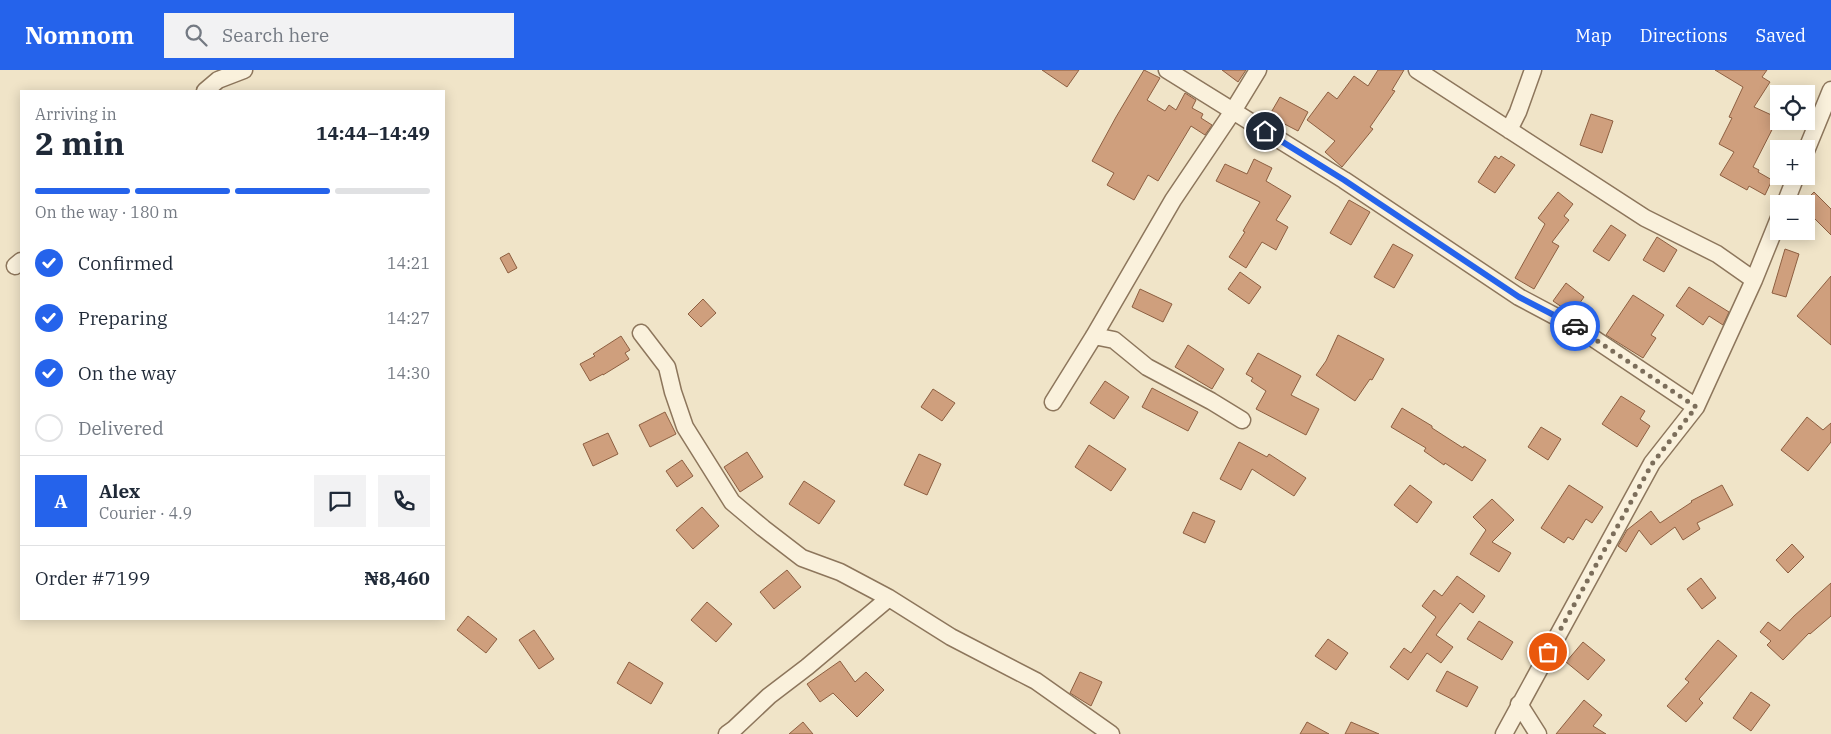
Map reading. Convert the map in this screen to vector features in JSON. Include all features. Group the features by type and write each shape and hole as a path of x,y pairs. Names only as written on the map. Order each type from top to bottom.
{"street":[{"path":"206,90 218,80 244,70"},
{"path":"1167,70 1344,180 1519,297 1581,330 1696,407"},
{"path":"1053,402 1094,336 1173,200 1233,111 1258,70"},
{"path":"1417,70 1645,218 1717,254 1754,280"},
{"path":"1509,130 1518,112 1533,70"},
{"path":"1811,140 1831,90"},
{"path":"1504,734 1652,464 1696,407 1770,240"},
{"path":"640,333 667,367 685,427 732,502 802,558 840,572 889,598 951,637 1036,681 1112,734"},
{"path":"1094,336 1114,340 1147,367 1242,420"},
{"path":"727,734 769,696 807,667 889,598"},
{"path":"1519,704 1538,734"}],"building":[{"path":"1042,70 1079,70 1067,87"},
{"path":"1144,70 1160,78 1147,100 1165,111 1169,105 1176,110 1185,93 1196,100 1192,108 1203,114 1201,118 1212,125 1205,135 1191,126 1158,181 1148,175 1134,200 1107,185 1114,173 1092,161"},
{"path":"1222,70 1246,70 1238,82"},
{"path":"1378,70 1404,70 1392,90 1395,91 1370,127 1373,129 1342,167 1325,152 1335,141 1307,120 1328,92 1337,99 1354,76 1368,86"},
{"path":"1715,70 1767,70 1762,77 1770,82 1754,107 1770,114 1770,130 1772,130 1753,167 1770,179 1770,184 1765,195 1749,186 1747,190 1720,175 1734,152 1719,144 1732,118 1729,117 1743,87"},
{"path":"1280,97 1308,112 1298,131 1269,116"},
{"path":"1591,114 1613,121 1602,153 1580,145"},
{"path":"1495,156 1499,159 1501,156 1515,165 1495,193 1478,182"},
{"path":"1254,159 1272,168 1266,181 1291,196 1276,220 1288,227 1276,250 1262,242 1246,268 1229,257 1245,232 1243,231 1260,202 1216,181 1225,164 1247,174"},
{"path":"1558,192 1573,204 1564,216 1569,220 1552,242 1559,246 1534,289 1515,278 1545,224 1538,218"},
{"path":"1814,192 1831,209 1831,235 1815,219 1815,195 1811,195"},
{"path":"1349,200 1370,212 1351,245 1330,233"},
{"path":"1611,225 1626,235 1609,261 1593,251"},
{"path":"1657,237 1677,250 1664,272 1643,260"},
{"path":"1393,244 1413,255 1394,288 1374,277"},
{"path":"1785,249 1799,254 1786,297 1772,293"},
{"path":"509,253 517,268 508,273 500,258"},
{"path":"1240,272 1261,287 1249,304 1228,289"},
{"path":"1831,276 1831,345 1797,316"},
{"path":"1566,283 1584,297 1572,314 1553,301"},
{"path":"1689,287 1729,312 1723,325 1709,316 1703,325 1676,306"},
{"path":"1140,289 1172,304 1163,322 1132,307"},
{"path":"1633,295 1664,315 1651,335 1656,338 1643,358 1606,335"},
{"path":"703,299 716,313 701,327 688,314"},
{"path":"1338,335 1384,359 1372,380 1370,379 1355,401 1316,375 1326,361"},
{"path":"621,336 630,350 625,353 629,359 590,381 580,364 595,356 593,354"},
{"path":"1188,345 1224,369 1212,389 1175,367"},
{"path":"1258,353 1301,376 1291,395 1319,409 1306,435 1256,409 1266,391 1251,381 1253,378 1246,374"},
{"path":"1105,381 1129,397 1114,419 1090,403"},
{"path":"1152,388 1198,412 1188,431 1142,407"},
{"path":"933,389 955,403 942,421 921,407"},
{"path":"1621,396 1645,411 1640,419 1650,426 1637,447 1602,424"},
{"path":"1402,408 1463,448 1464,446 1486,460 1472,481 1445,463 1444,465 1424,451 1426,448 1391,427"},
{"path":"665,412 676,434 650,447 639,425"},
{"path":"1807,417 1823,430 1831,423 1831,442 1808,471 1781,450"},
{"path":"1541,427 1561,439 1548,460 1528,447"},
{"path":"608,433 618,454 593,466 583,444"},
{"path":"1239,442 1267,457 1269,454 1306,478 1294,496 1252,469 1241,490 1220,479"},
{"path":"1089,445 1126,469 1111,491 1075,467"},
{"path":"747,452 763,477 740,492 724,467"},
{"path":"919,454 941,464 927,495 904,485"},
{"path":"682,460 693,476 677,487 666,471"},
{"path":"804,481 835,501 819,524 789,504"},
{"path":"1410,485 1432,502 1417,523 1394,505"},
{"path":"1569,485 1603,507 1592,523 1586,519 1573,540 1568,537 1564,543 1541,528"},
{"path":"1722,485 1733,505 1697,523 1700,529 1683,540 1675,527 1651,545 1639,530 1626,552 1618,546 1627,530 1651,511 1660,523 1691,501"},
{"path":"1492,499 1514,520 1492,542 1511,553 1499,572 1470,554 1486,530 1473,517"},
{"path":"702,507 719,526 693,549 676,530"},
{"path":"1193,512 1215,521 1205,543 1183,533"},
{"path":"1792,544 1804,557 1788,573 1776,560"},
{"path":"787,570 801,587 774,609 760,592"},
{"path":"1457,576 1485,596 1473,613 1460,603 1436,635 1453,647 1441,663 1427,653 1408,680 1390,667 1404,648 1411,653 1436,617 1422,606 1434,590 1442,596"},
{"path":"1701,578 1716,598 1702,609 1687,589"},
{"path":"1831,583 1831,616 1809,633 1783,660 1767,645 1771,641 1760,632 1768,622 1780,631"},
{"path":"707,602 732,624 716,642 691,620"},
{"path":"468,616 497,639 486,653 457,630"},
{"path":"1479,621 1513,642 1502,660 1467,639"},
{"path":"534,630 554,659 539,669 519,640"},
{"path":"1328,639 1348,653 1336,670 1315,656"},
{"path":"1718,640 1737,656 1699,699 1703,703 1686,722 1667,706 1689,682 1685,679"},
{"path":"1583,642 1605,660 1588,680 1566,662"},
{"path":"840,661 855,682 866,672 884,690 857,717 833,693 820,702 807,684"},
{"path":"629,662 663,683 651,704 617,683"},
{"path":"1447,671 1478,687 1467,707 1436,691"},
{"path":"1080,672 1102,682 1091,706 1070,693"},
{"path":"1751,692 1770,705 1751,731 1733,718"},
{"path":"1584,700 1602,715 1593,726 1606,734 1556,734"},
{"path":"803,722 813,734 789,734"},
{"path":"1307,722 1329,734 1300,734"},
{"path":"1351,722 1379,734 1345,734"}],"way so far":[{"path":"1548,652 1652,464 1696,407 1575,326"}],"route":[{"path":"1265,131 1344,180 1519,297 1575,326"}]}
